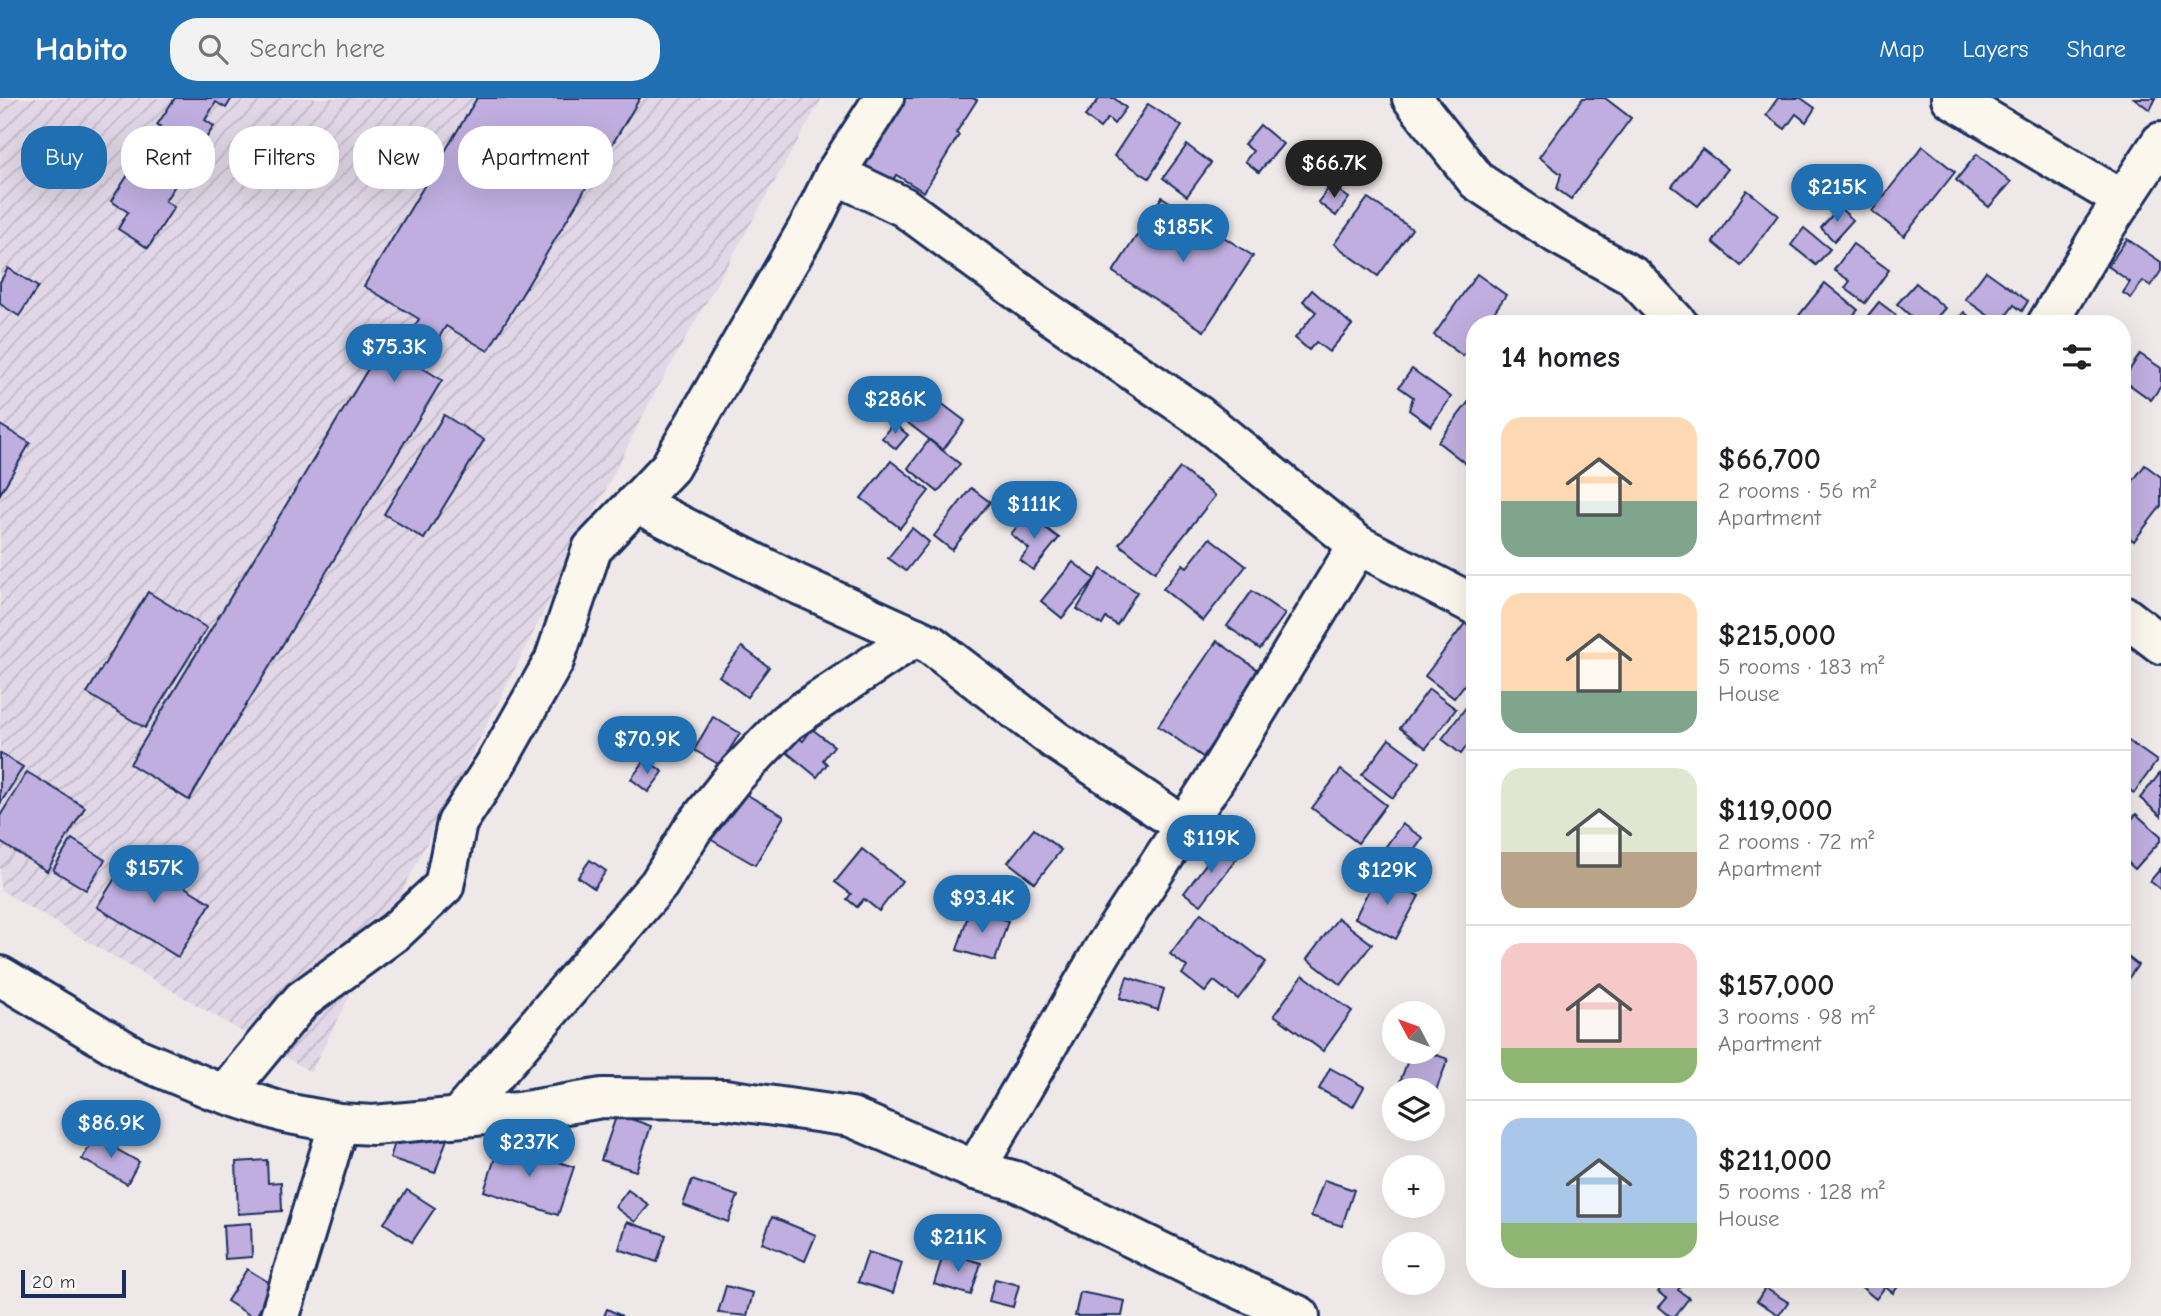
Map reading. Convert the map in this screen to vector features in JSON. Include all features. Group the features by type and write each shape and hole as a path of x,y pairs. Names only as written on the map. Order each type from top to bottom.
{"street":[{"path":"225,1093 302,1000 396,931 444,886 457,823 498,760 554,661 593,549 670,467 799,244 835,174 884,98"},
{"path":"1412,98 1477,181 1557,234 1634,277 1670,315"},
{"path":"1951,98 2123,200"},
{"path":"2053,315 2161,142"},
{"path":"835,174 904,206 1044,310 1199,416 1359,545 1466,600"},
{"path":"636,503 783,577 930,644 1055,740 1184,826"},
{"path":"975,1170 1103,950 1297,649 1359,545"},
{"path":"2131,621 2161,644"},
{"path":"458,1117 659,884 692,830 734,777 787,722 915,637"},
{"path":"0,976 137,1058 225,1093 285,1113 339,1123 373,1125 519,1112 602,1098 725,1099 851,1117 975,1170 1016,1181 1200,1271 1300,1316"},
{"path":"280,1316 339,1123"}],"shaded area":[{"path":"0,98 822,98 654,394 311,1072 0,890"}],"building":[{"path":"175,98 232,98 226,108 216,102 205,120 214,126 157,125"},
{"path":"477,98 640,98 613,143 613,126 460,126"},
{"path":"900,98 977,100 924,192 896,175 890,185 858,164"},
{"path":"1100,98 1114,98 1126,108 1114,124 1108,118 1100,128 1085,116"},
{"path":"1583,98 1605,98 1631,118 1571,199 1557,189 1561,174 1539,157"},
{"path":"1778,98 1801,98 1815,108 1806,122 1796,114 1785,129 1766,115"},
{"path":"2134,98 2156,98 2150,110"},
{"path":"1148,104 1182,126 1149,178 1114,156"},
{"path":"1260,125 1283,144 1259,172 1245,161 1253,151 1244,144"},
{"path":"458,130 458,189 585,189 488,351 446,326 421,367 442,380 189,800 130,764 386,339 401,349 419,319 364,286 422,189 444,189 444,153"},
{"path":"1187,145 1211,163 1187,196 1163,178"},
{"path":"1923,146 1955,172 1904,236 1872,211"},
{"path":"1702,149 1728,169 1698,206 1672,186"},
{"path":"1977,154 2011,182 1989,207 1956,180"},
{"path":"1331,185 1349,198 1336,216 1318,202"},
{"path":"121,186 121,189 173,189 165,201 174,207 148,248 118,229 128,212 111,201"},
{"path":"1747,190 1778,215 1741,266 1713,242"},
{"path":"1162,197 1253,256 1204,331 1113,272"},
{"path":"1368,198 1412,229 1378,276 1334,244"},
{"path":"1839,207 1853,220 1834,241 1821,228"},
{"path":"1804,228 1830,249 1816,265 1791,245"},
{"path":"2127,239 2161,262 2161,271 2151,286 2143,281 2131,298 2123,293 2130,282 2108,266"},
{"path":"1853,244 1889,270 1865,303 1845,288 1850,281 1834,270"},
{"path":"8,268 38,287 19,316 0,304 0,282"},
{"path":"1986,271 2028,301 2022,311 2014,305 2007,315 1987,315 1965,299"},
{"path":"1477,274 1506,295 1492,315 1466,315 1466,352 1463,356 1434,335"},
{"path":"1825,283 1858,310 1854,315 1799,315"},
{"path":"1916,283 1945,308 1939,315 1910,315 1897,304"},
{"path":"1312,290 1352,325 1329,352 1316,342 1309,350 1295,338 1316,312 1303,301"},
{"path":"1879,302 1896,315 1868,315"},
{"path":"2140,354 2161,368 2161,386 2151,400 2131,386 2131,368"},
{"path":"1412,369 1451,397 1431,426 1409,410 1413,397 1399,387"},
{"path":"925,391 965,421 943,450 903,419"},
{"path":"1466,405 1466,464 1438,442"},
{"path":"444,415 484,440 424,539 384,514"},
{"path":"893,423 908,435 896,449 882,438"},
{"path":"0,425 30,443 0,494"},
{"path":"929,440 960,464 938,492 908,468"},
{"path":"891,461 929,491 900,528 861,498"},
{"path":"2145,465 2161,477 2161,506 2134,541 2131,539 2131,483"},
{"path":"1180,468 1215,496 1155,572 1119,544"},
{"path":"971,488 990,502 952,550 934,536"},
{"path":"1027,514 1059,538 1033,570 1020,560 1029,549 1011,534"},
{"path":"912,528 929,542 906,571 888,558"},
{"path":"1210,538 1246,566 1203,621 1163,589 1183,564 1187,567"},
{"path":"1073,562 1095,579 1062,618 1041,601"},
{"path":"1101,569 1137,592 1117,625 1106,618 1102,625 1077,609"},
{"path":"1252,591 1285,614 1260,649 1227,626"},
{"path":"148,592 207,628 145,728 87,693"},
{"path":"1466,622 1466,683 1454,698 1425,676"},
{"path":"1217,641 1261,672 1203,757 1158,726"},
{"path":"742,647 769,667 747,697 719,676"},
{"path":"1429,689 1456,709 1426,748 1400,728"},
{"path":"1466,707 1466,747 1461,754 1442,739"},
{"path":"713,717 740,733 720,765 694,750"},
{"path":"812,729 834,746 823,760 827,764 817,777 784,750 795,735 803,741"},
{"path":"1389,739 1420,762 1393,798 1362,775"},
{"path":"2131,743 2157,761 2134,793 2131,791"},
{"path":"0,753 23,767 0,804"},
{"path":"646,759 663,772 648,792 631,779"},
{"path":"1341,770 1386,805 1358,843 1312,808"},
{"path":"27,772 85,807 47,871 0,842 0,816"},
{"path":"2161,772 2161,816 2140,798"},
{"path":"737,789 784,816 755,865 708,838"},
{"path":"2136,814 2161,836 2161,840 2135,869 2131,865 2131,820"},
{"path":"1402,824 1423,838 1399,871 1379,856"},
{"path":"1034,829 1061,850 1035,883 1008,862"},
{"path":"72,839 105,860 86,890 53,870"},
{"path":"1221,844 1238,857 1201,905 1184,893"},
{"path":"862,849 902,881 879,911 864,899 857,907 847,899 851,894 835,882"},
{"path":"130,854 211,903 178,957 97,907"},
{"path":"590,860 606,871 594,888 578,877"},
{"path":"2161,868 2161,890 2150,881"},
{"path":"1376,875 1419,896 1396,939 1355,918"},
{"path":"970,909 1008,921 995,961 957,950"},
{"path":"1201,913 1266,962 1238,999 1214,981 1205,992 1182,974 1187,967 1170,954"},
{"path":"1338,918 1372,944 1341,985 1307,959"},
{"path":"2131,959 2138,965 2131,975"},
{"path":"1303,975 1352,1011 1323,1051 1274,1015"},
{"path":"1127,977 1164,989 1158,1010 1120,998"},
{"path":"1446,1058 1448,1059 1441,1078 1401,1078 1407,1064 1446,1064"},
{"path":"1330,1068 1364,1087 1353,1107 1319,1089"},
{"path":"617,1114 651,1126 636,1171 601,1160"},
{"path":"401,1124 447,1139 435,1173 390,1158"},
{"path":"95,1137 139,1162 127,1184 82,1159"},
{"path":"500,1143 574,1167 558,1215 484,1191"},
{"path":"267,1160 268,1183 281,1182 282,1211 238,1214 236,1162"},
{"path":"692,1180 738,1196 728,1222 683,1205"},
{"path":"1324,1180 1354,1190 1342,1226 1311,1216"},
{"path":"407,1190 435,1208 412,1242 384,1223"},
{"path":"628,1190 649,1205 635,1222 615,1207"},
{"path":"772,1217 816,1235 805,1261 762,1243"},
{"path":"627,1222 666,1235 657,1262 619,1249"},
{"path":"251,1223 252,1257 225,1259 223,1225"},
{"path":"868,1252 902,1263 893,1293 858,1282"},
{"path":"944,1252 981,1263 971,1295 934,1284"},
{"path":"247,1269 275,1286 256,1316 251,1316 227,1301"},
{"path":"995,1279 1019,1285 1013,1307 989,1301"},
{"path":"726,1286 753,1293 747,1316 718,1313"},
{"path":"1661,1288 1680,1288 1678,1290 1689,1298 1675,1316 1670,1316 1659,1307 1667,1298 1658,1292"},
{"path":"1765,1288 1788,1302 1779,1315 1757,1301"},
{"path":"1863,1288 1884,1288 1876,1299"},
{"path":"1080,1292 1125,1301 1122,1316 1075,1316"},
{"path":"607,1309 622,1316 604,1316"}]}
